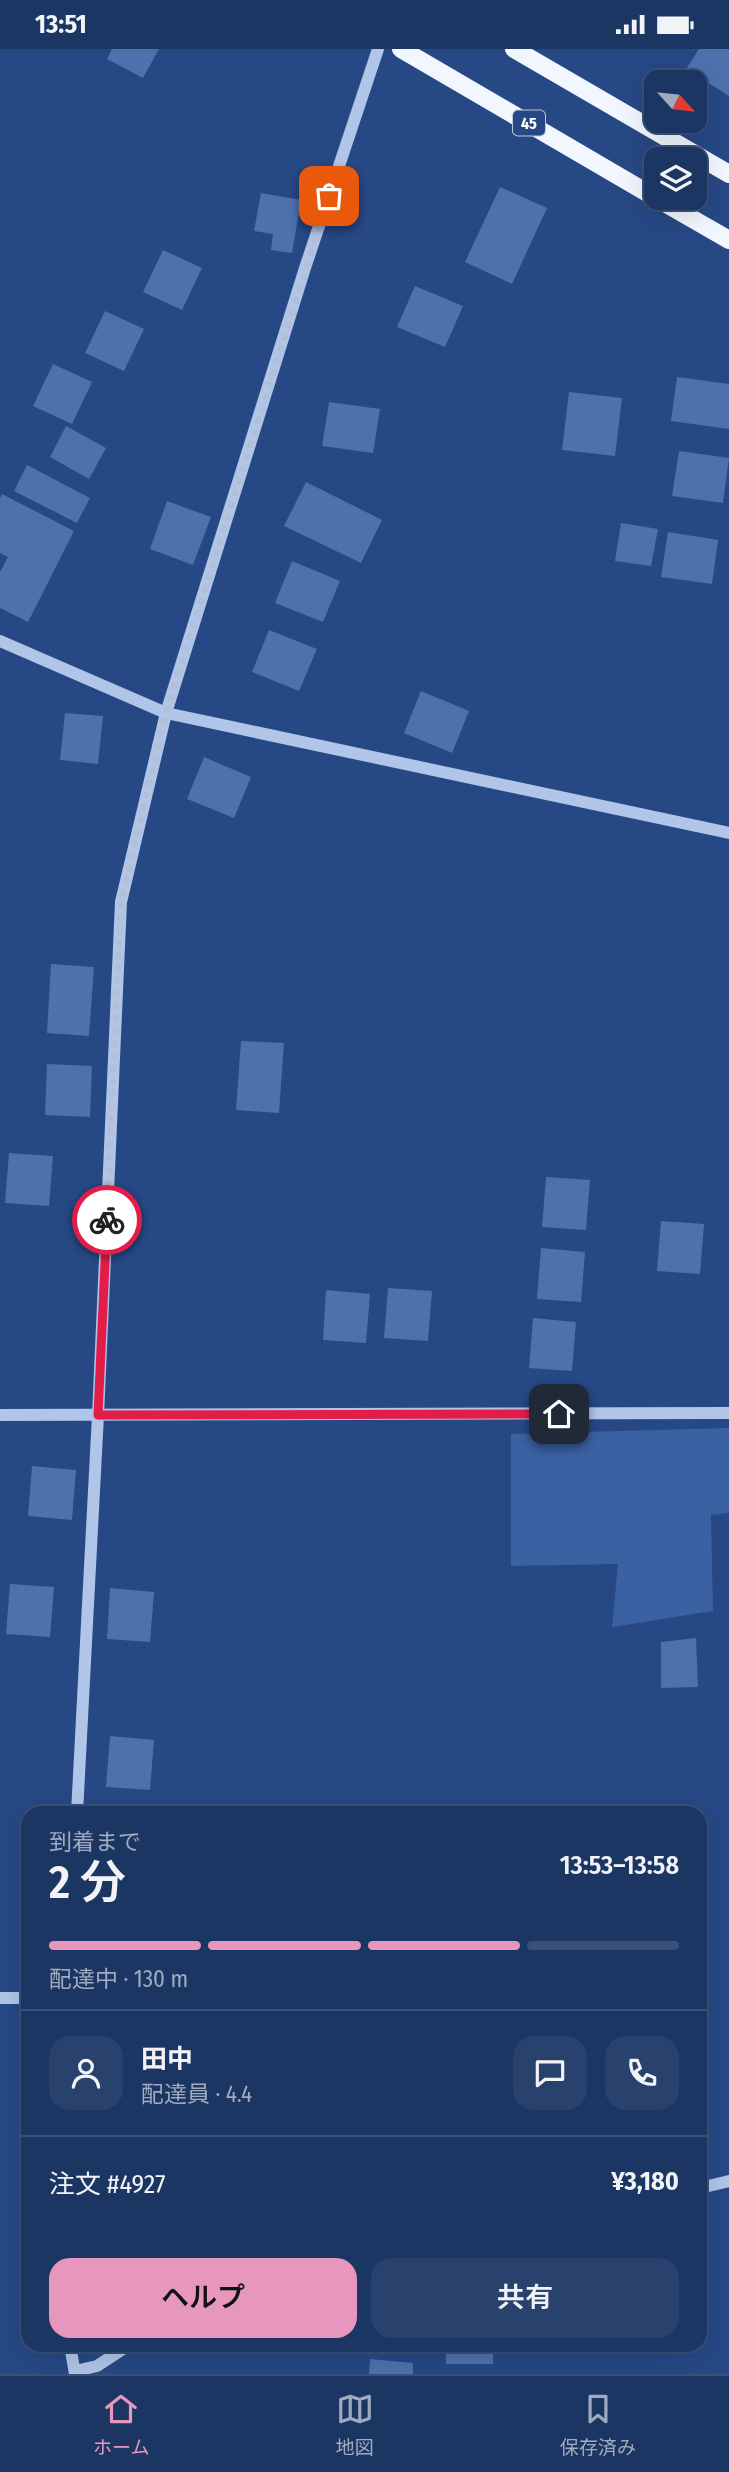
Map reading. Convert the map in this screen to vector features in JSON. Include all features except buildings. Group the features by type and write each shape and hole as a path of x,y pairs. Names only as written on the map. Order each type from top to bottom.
{"main road":[{"name":"45","path":"401,49 644,191"},
{"path":"514,49 729,174"},
{"name":"45","path":"677,210 729,240"}],"street":[{"path":"77,1806 121,902 166,713 304,268 378,49"},
{"path":"0,641 166,713 729,833"},
{"path":"0,1415 729,1413"},
{"path":"0,1998 21,1998"},
{"path":"707,2186 729,2181"},
{"path":"72,2352 75,2372 97,2366 118,2352"}],"shaded area":[{"path":"729,1428 729,1513 711,1515 713,1611 612,1627 618,1564 511,1566 511,1434"}],"way so far":[{"path":"107,1220 121,902 166,713 304,268 329,196"}],"route":[{"path":"107,1220 98,1415 559,1414"}]}
